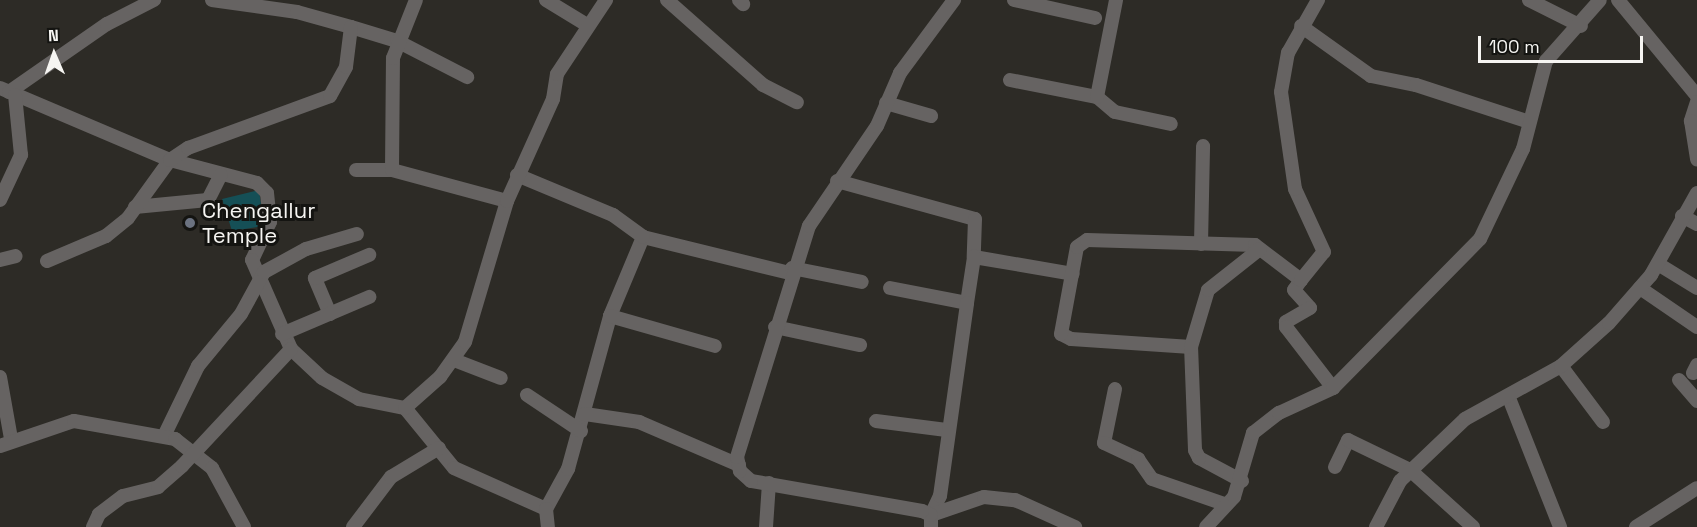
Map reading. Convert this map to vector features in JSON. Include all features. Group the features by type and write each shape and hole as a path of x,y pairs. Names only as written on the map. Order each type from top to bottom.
{"street":[{"path":"8,92 107,24 154,0"},
{"path":"212,0 297,6 351,27 397,41 467,77"},
{"path":"392,170 390,95 397,41 416,0"},
{"path":"546,0 587,25"},
{"path":"405,408 454,360 475,315 507,201 517,175 547,115 567,51 606,0"},
{"path":"667,0 763,85 797,102"},
{"path":"954,0 900,73 886,103 809,226 791,271 739,465 743,477 931,521 984,497 1015,500 1075,527"},
{"path":"1014,0 1095,18"},
{"path":"1097,97 1116,0"},
{"path":"1318,0 1301,26 1282,74 1283,126 1301,208 1324,252 1294,290 1310,308 1286,322 1286,327 1333,388"},
{"path":"1529,0 1581,26"},
{"path":"1206,527 1242,481 1253,433 1279,413 1333,388 1480,239 1523,149 1546,61 1581,26 1600,0"},
{"path":"1618,0 1697,96"},
{"path":"1301,26 1371,76 1416,85 1529,122"},
{"path":"47,261 106,236 135,207 170,160 188,148 330,96 346,67 351,27"},
{"path":"1010,80 1097,97 1115,112 1171,124"},
{"path":"8,92 170,160 257,183 267,193 270,222 253,253 282,334 291,349 322,378 359,399 405,408 454,468 546,509"},
{"path":"0,200 21,155 8,92"},
{"path":"1697,102 1691,139 1697,160"},
{"path":"886,103 931,116"},
{"path":"1201,244 1203,146"},
{"path":"356,170 392,170 507,201"},
{"path":"135,207 208,200 221,175"},
{"path":"517,175 613,215 643,237 791,271 862,282"},
{"path":"837,182 975,219 974,257 946,430 940,496 931,521"},
{"path":"1376,527 1410,470 1465,419 1509,398 1561,366 1640,288 1658,264 1682,216 1697,193"},
{"path":"1682,216 1697,224"},
{"path":"164,436 198,366 241,314 261,278 306,249 357,234"},
{"path":"548,527 546,509 581,432 610,316 643,237"},
{"path":"1191,347 1071,339 1061,334 1077,247 1087,240 1201,244 1260,249 1301,280"},
{"path":"1242,481 1199,458 1196,450 1191,347 1208,290 1260,249"},
{"path":"330,314 315,278 369,255"},
{"path":"0,260 16,256"},
{"path":"974,257 1073,274"},
{"path":"1658,264 1697,288"},
{"path":"890,288 967,303"},
{"path":"1640,288 1697,327"},
{"path":"282,334 369,297"},
{"path":"610,316 714,346"},
{"path":"775,327 860,345"},
{"path":"93,527 99,514 123,496 158,487 196,452 291,349"},
{"path":"454,360 501,378"},
{"path":"1561,366 1603,422"},
{"path":"0,377 6,442 74,421 164,436 196,452 212,468 244,527"},
{"path":"1679,380 1697,401"},
{"path":"1115,389 1104,444 1138,459 1152,478 1224,504"},
{"path":"526,395 581,432"},
{"path":"1509,398 1560,527"},
{"path":"585,414 639,422 739,465"},
{"path":"876,421 946,430"},
{"path":"1335,467 1348,440 1410,470 1473,527"},
{"path":"353,527 392,477 439,448"},
{"path":"766,527 769,483"},
{"path":"1638,526 1697,488"}],"water":[{"path":"259,190 264,226 232,231 222,199"}],"place":[{"name":"Chengallur Temple","path":"190,223"}]}
